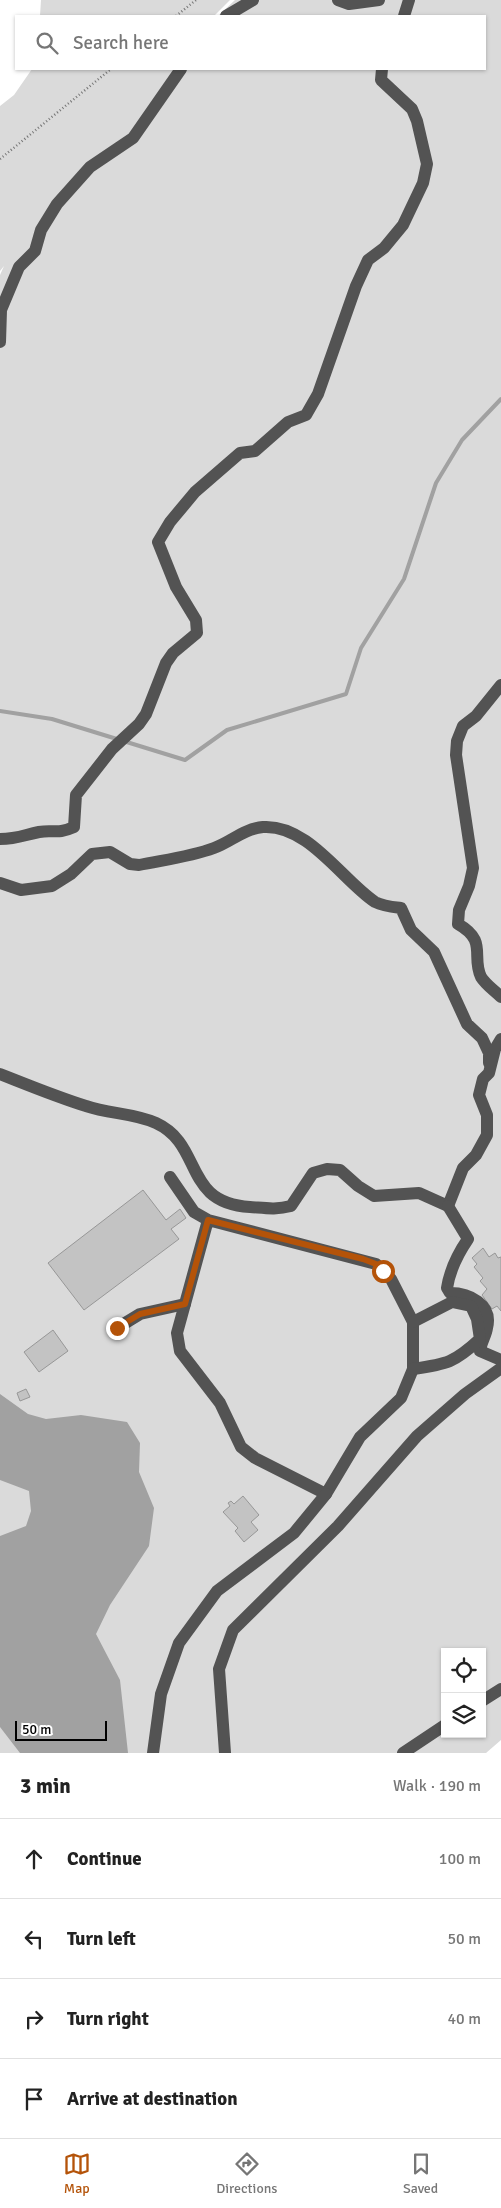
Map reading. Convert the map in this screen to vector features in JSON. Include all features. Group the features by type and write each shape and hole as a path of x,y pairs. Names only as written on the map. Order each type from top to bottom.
{"lane":[{"path":"228,15 253,0"},
{"path":"338,0 349,4 379,0"},
{"path":"404,15 409,0"},
{"path":"0,342 1,310 19,267 35,252 41,230 57,204 90,167 133,138 180,70"},
{"path":"0,839 21,838 40,832 61,833 74,827 76,796 112,749 139,724 146,714 166,663 173,654 197,633 196,620 176,587 158,542 170,522 195,492 240,453 255,451 288,422 306,415 318,394 356,286 368,260 384,248 403,225 423,183 426,164 412,109 381,80 382,70"},
{"path":"501,685 476,716 463,726 457,741 456,755 473,868 469,886 459,910 458,924 478,944 480,975 487,985 501,997"},
{"path":"0,883 21,890 52,886 71,874 92,854 110,852 130,864 139,865 215,848 241,832 263,828 278,828 292,833 325,856 376,902 401,908 411,930 434,952 467,1024 482,1038 489,1053 489,1073"},
{"path":"448,1206 463,1168 476,1155 487,1135 487,1115 479,1095 483,1079 489,1073 495,1049 501,1039"},
{"path":"0,1074 87,1107 149,1121 174,1134 209,1194 222,1203 274,1210 291,1206 313,1173 327,1169 340,1170 358,1186 374,1196 420,1193 448,1206 468,1239 456,1256 449,1273 447,1288 450,1293 464,1293 481,1303 488,1318 488,1327 480,1351 501,1360"},
{"path":"153,1753 161,1694 179,1643 217,1591 294,1533 326,1494 360,1437 401,1398 413,1369 413,1322 391,1279 376,1264 208,1220 194,1212 170,1177"},
{"path":"208,1220 177,1333 180,1351 220,1403 241,1447 255,1458 326,1494"},
{"path":"413,1322 452,1302 471,1306 478,1319 480,1339 462,1355 447,1364 413,1369"},
{"path":"117,1328 140,1314 185,1304"},
{"path":"225,1753 219,1669 233,1630 338,1526 417,1436 471,1389 501,1368"},
{"path":"486,1698 501,1689"},
{"path":"403,1753 441,1728"}],"path":[{"path":"177,15 196,0"},
{"path":"0,159 110,70"}],"shaded area":[{"path":"41,0 230,0 215,15 40,15"},
{"path":"235,0 501,0 501,1740 486,1753 0,1753 0,275 4,266 0,271 0,106 14,95 31,70 486,70 486,15 219,15"},
{"path":"0,1394 28,1414 46,1419 81,1415 127,1422 140,1443 139,1472 154,1508 149,1546 110,1605 96,1634 120,1680 128,1753 20,1753 0,1727 0,1536 26,1526 31,1511 29,1491 0,1480"}],"building":[{"path":"143,1190 166,1220 180,1209 186,1218 171,1229 179,1239 84,1310 48,1263"},
{"path":"483,1248 489,1257 495,1253 498,1258 501,1257 501,1311 497,1306 492,1309 482,1295 487,1289 480,1281 483,1278 474,1267 477,1264 472,1258"},
{"path":"53,1330 68,1351 39,1372 24,1352"},
{"path":"26,1389 30,1397 20,1401 17,1393"},
{"path":"243,1496 259,1515 251,1522 258,1530 244,1542 235,1531 238,1528 223,1512 230,1506 228,1503 231,1501 234,1504"}],"waterway":[{"path":"0,711 52,719 185,760 227,730 346,694 361,648 404,579 436,483 462,440 501,399"}],"route":[{"path":"117,1328 140,1314 185,1304 208,1220 363,1259 376,1264 383,1271"}]}
